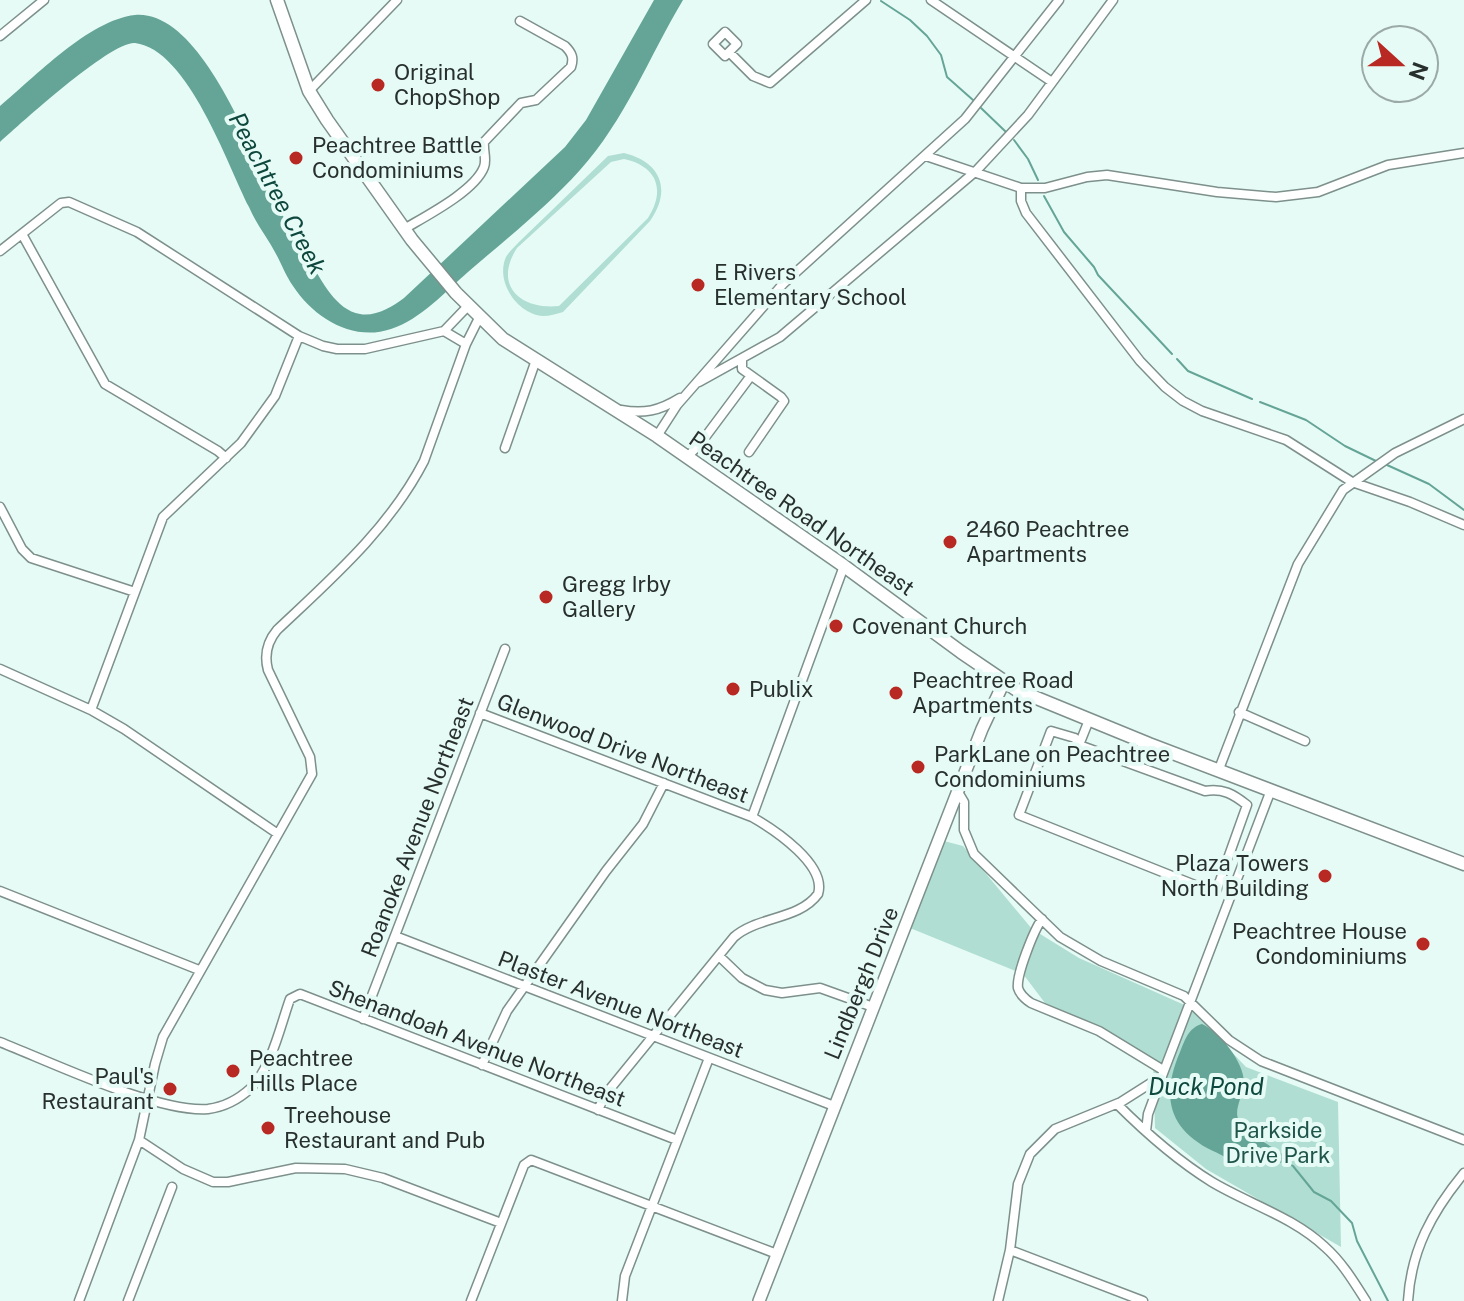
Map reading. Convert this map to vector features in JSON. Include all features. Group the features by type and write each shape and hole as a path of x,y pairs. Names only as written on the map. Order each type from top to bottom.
{"highway":[{"name":"Peachtree Road Northeast","path":"277,0 309,91 408,234 456,293 503,339 657,436 1004,682 1089,720 1464,864"}],"main road":[{"name":"Lindbergh Drive","path":"759,1301 997,692 1004,682"}],"street":[{"path":"0,36 44,0"},
{"path":"309,91 397,0"},
{"path":"729,52 753,76 770,83 866,0"},
{"path":"931,0 1052,82"},
{"path":"657,436 687,393 801,266 965,119 1059,0"},
{"path":"695,384 780,337 976,171 1010,136 1113,0"},
{"path":"408,234 447,206 483,170 486,161 484,142 521,103 536,100 571,67 571,52 565,46 520,21"},
{"path":"926,156 1021,188 1045,188 1107,175 1217,192 1292,197 1324,190 1388,165 1464,153"},
{"path":"1021,188 1021,201 1026,213 1140,361 1165,387 1202,411 1286,440 1352,482 1464,525"},
{"path":"0,251 61,203 69,202 137,232 299,336 323,346 351,350 444,331 468,306"},
{"path":"22,234 105,384 226,458"},
{"path":"79,1301 139,1140 163,1037 309,781 312,767 268,670 265,656 268,643 277,630 362,548 415,479 466,344 479,318"},
{"path":"444,331 466,344"},
{"path":"91,710 163,517 241,443 275,396 299,336"},
{"path":"505,448 536,360"},
{"path":"742,360 742,369 750,377 784,401 749,452"},
{"path":"687,457 750,377"},
{"path":"613,408 640,413 655,411 687,393"},
{"path":"1219,769 1298,564 1325,516 1352,482 1395,453 1464,419"},
{"path":"0,507 22,549 31,558 135,592"},
{"path":"752,817 844,566"},
{"name":"Roanoke Avenue Northeast","path":"363,1019 505,649"},
{"path":"0,669 91,710 124,729 278,834"},
{"path":"1239,712 1305,741"},
{"name":"Glenwood Drive Northeast","path":"480,713 752,817 806,859 818,875 820,889 815,899 808,905 742,931 719,956"},
{"path":"1079,745 1089,720"},
{"path":"1051,731 1075,738 1079,745 1205,791 1218,789 1247,805 1217,889 1205,889 1019,815 1051,731"},
{"path":"482,1065 500,1022 606,871 643,824 664,783"},
{"path":"1146,1131 1148,1114 1163,1073 1271,790"},
{"path":"958,792 964,802 964,830 974,854 1060,937 1086,954 1178,992 1229,1040 1261,1061 1464,1140"},
{"path":"1227,860 1241,869"},
{"path":"1221,877 1235,885"},
{"path":"0,891 199,970"},
{"path":"1042,919 1018,978 1018,988 1023,997 1099,1031 1163,1073"},
{"name":"Plaster Avenue Northeast","path":"395,936 834,1106"},
{"path":"598,1110 605,1095 719,956 742,978 765,990 782,993 820,988 873,1007"},
{"name":"Shenandoah Avenue Northeast","path":"148,1099 197,1109 225,1105 240,1098 262,1072 290,999 300,994 677,1140"},
{"path":"0,1042 148,1099"},
{"path":"622,1301 625,1276 709,1058"},
{"path":"998,1301 1010,1250 1018,1184 1030,1154 1055,1129 1117,1104 1163,1073"},
{"path":"1117,1104 1209,1180 1307,1233 1334,1256 1366,1301"},
{"path":"139,1140 183,1169 213,1182 228,1182 296,1168 345,1169 383,1178 501,1223"},
{"path":"471,1301 526,1162 535,1161 777,1254"},
{"path":"1408,1301 1411,1273 1422,1236 1442,1200 1464,1173"},
{"path":"128,1301 172,1187"},
{"path":"1010,1250 1143,1301"}],"green space":[{"path":"624,153 637,157 654,170 661,188 657,210 563,312 546,316 533,314 517,303 506,286 503,266 506,257 608,156","holes":["624,159 635,162 651,173 657,189 648,218 559,306 533,304 514,292 508,273 517,248 611,162"]},
{"name":"Parkside Drive Park","path":"944,841 963,846 1032,929 1079,958 1189,1007 1246,1067 1338,1102 1341,1247 1206,1169 1155,1128 1153,1060 1045,1003 1023,974 910,928"}],"water":[{"path":"654,0 683,0 623,109 596,151 540,210 432,304 391,329 377,332 349,330 323,317 302,298 252,213 204,112 172,65 154,50 135,43 107,55 66,85 0,142 0,106 81,38 117,19 135,15 160,20 184,37 225,94 286,222 325,286 337,301 351,311 377,313 404,298 565,147 586,120"},
{"name":"Duck Pond","path":"1202,1024 1223,1041 1240,1067 1244,1084 1238,1108 1239,1121 1284,1155 1281,1163 1260,1151 1240,1160 1228,1158 1198,1142 1178,1122 1170,1097 1174,1068 1188,1035 1193,1028"}],"waterway":[{"path":"881,1 910,20 927,36 941,55 947,77 973,100"},
{"path":"981,108 1006,132"},
{"path":"1014,140 1038,180"},
{"path":"1044,196 1064,232 1098,275 1172,354"},
{"path":"1177,359 1188,371 1252,399"},
{"path":"1260,402 1306,420 1345,446 1376,461"},
{"path":"1387,465 1429,484 1464,510"},
{"path":"1284,1161 1293,1166 1314,1192 1331,1201 1352,1223 1357,1241 1388,1301"}],"place":[{"name":"Original ChopShop","path":"378,85"},
{"name":"Peachtree Battle Condominiums","path":"296,158"},
{"name":"E Rivers Elementary School","path":"698,285"},
{"name":"2460 Peachtree Apartments","path":"950,542"},
{"name":"Gregg Irby Gallery","path":"546,597"},
{"name":"Covenant Church","path":"836,626"},
{"name":"Publix","path":"733,689"},
{"name":"Peachtree Road Apartments","path":"896,693"},
{"name":"ParkLane on Peachtree Condominiums","path":"918,767"},
{"name":"Plaza Towers North Building","path":"1325,876"},
{"name":"Peachtree House Condominiums","path":"1423,944"},
{"name":"Peachtree Hills Place","path":"233,1071"},
{"name":"Paul's Restaurant","path":"170,1089"},
{"name":"Treehouse Restaurant and Pub","path":"268,1128"}],"water label":[{"name":"Peachtree Creek","path":"278,193"}]}
